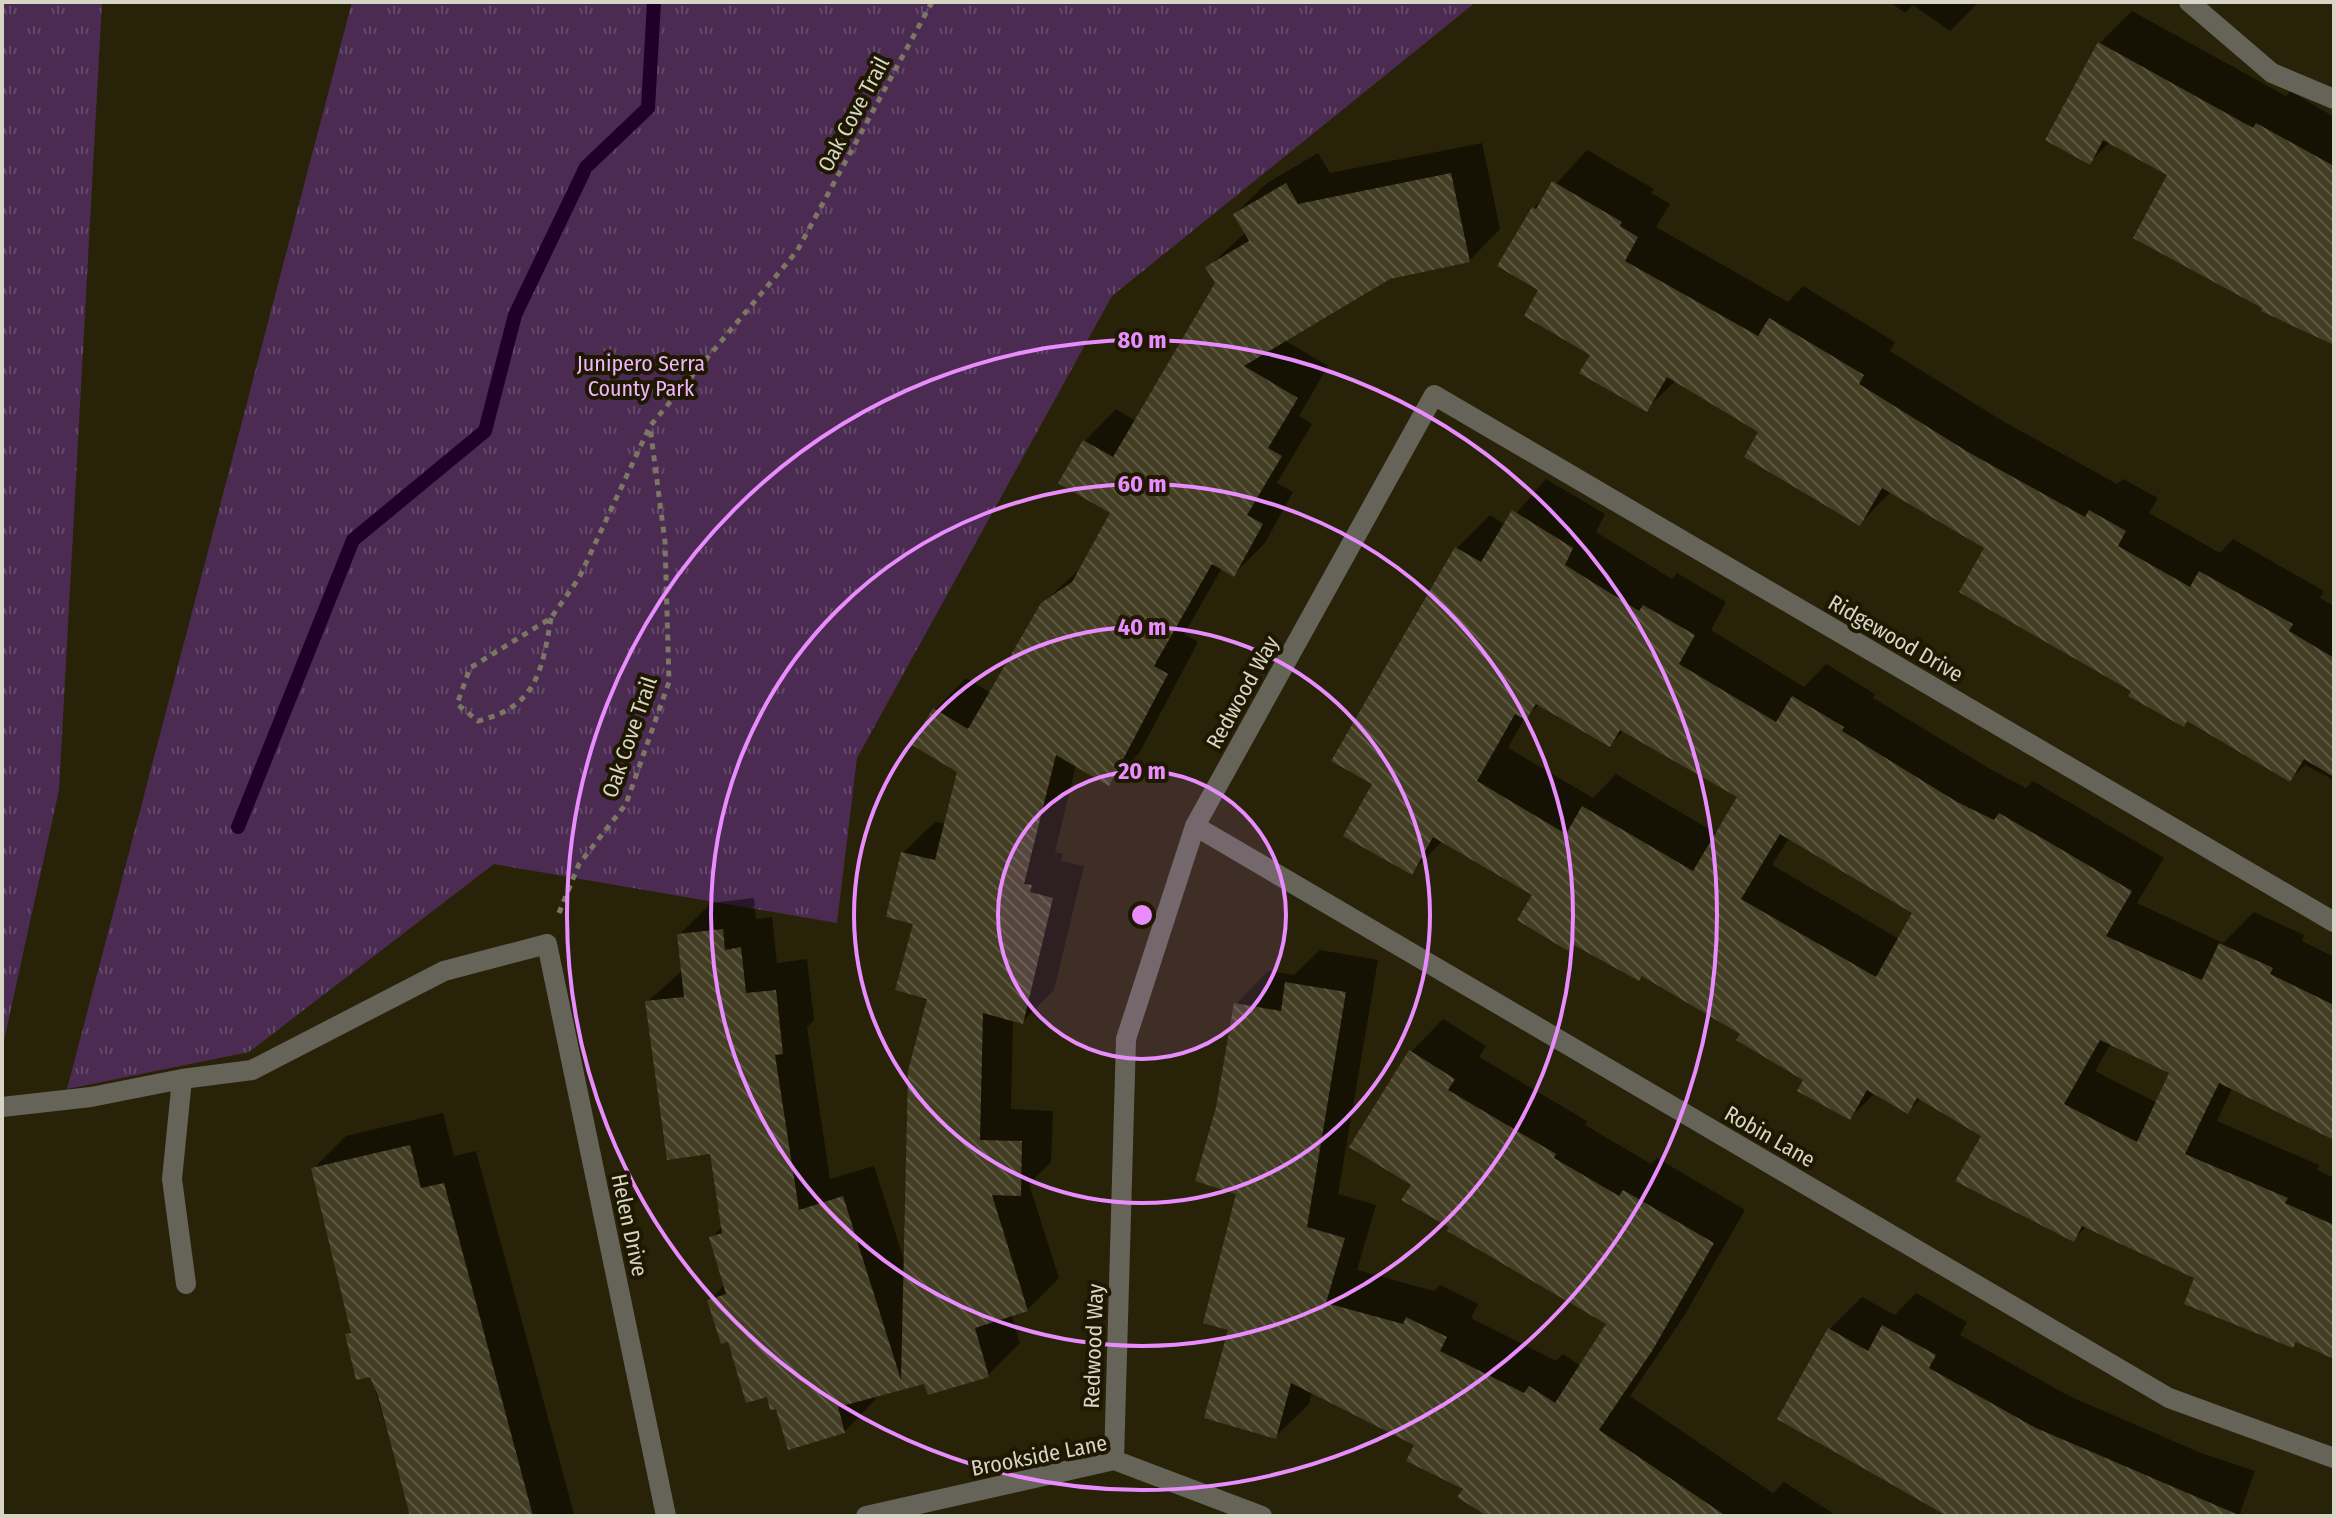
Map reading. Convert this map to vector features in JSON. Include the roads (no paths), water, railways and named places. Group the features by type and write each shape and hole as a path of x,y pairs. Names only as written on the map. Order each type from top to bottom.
{"street":[{"path":"2189,2 2272,73 2334,99"},
{"name":"Redwood Way","path":"1114,1460 1126,1039 1195,826 1434,395"},
{"name":"Ridgewood Drive","path":"1434,395 2334,922"},
{"name":"Robin Lane","path":"1195,826 2169,1398 2334,1458"},
{"name":"Helen Drive","path":"182,1079 252,1070 444,971 547,944 666,1516"},
{"path":"2,1107 91,1097 182,1079 172,1179 186,1284"},
{"name":"Brookside Lane","path":"866,1516 1114,1460 1262,1516"}],"waterway":[{"path":"238,827 353,540 485,431 515,315 586,167 648,108 654,2"}],"park label":[{"name":"Junipero Serra County Park","path":"641,376"}]}
